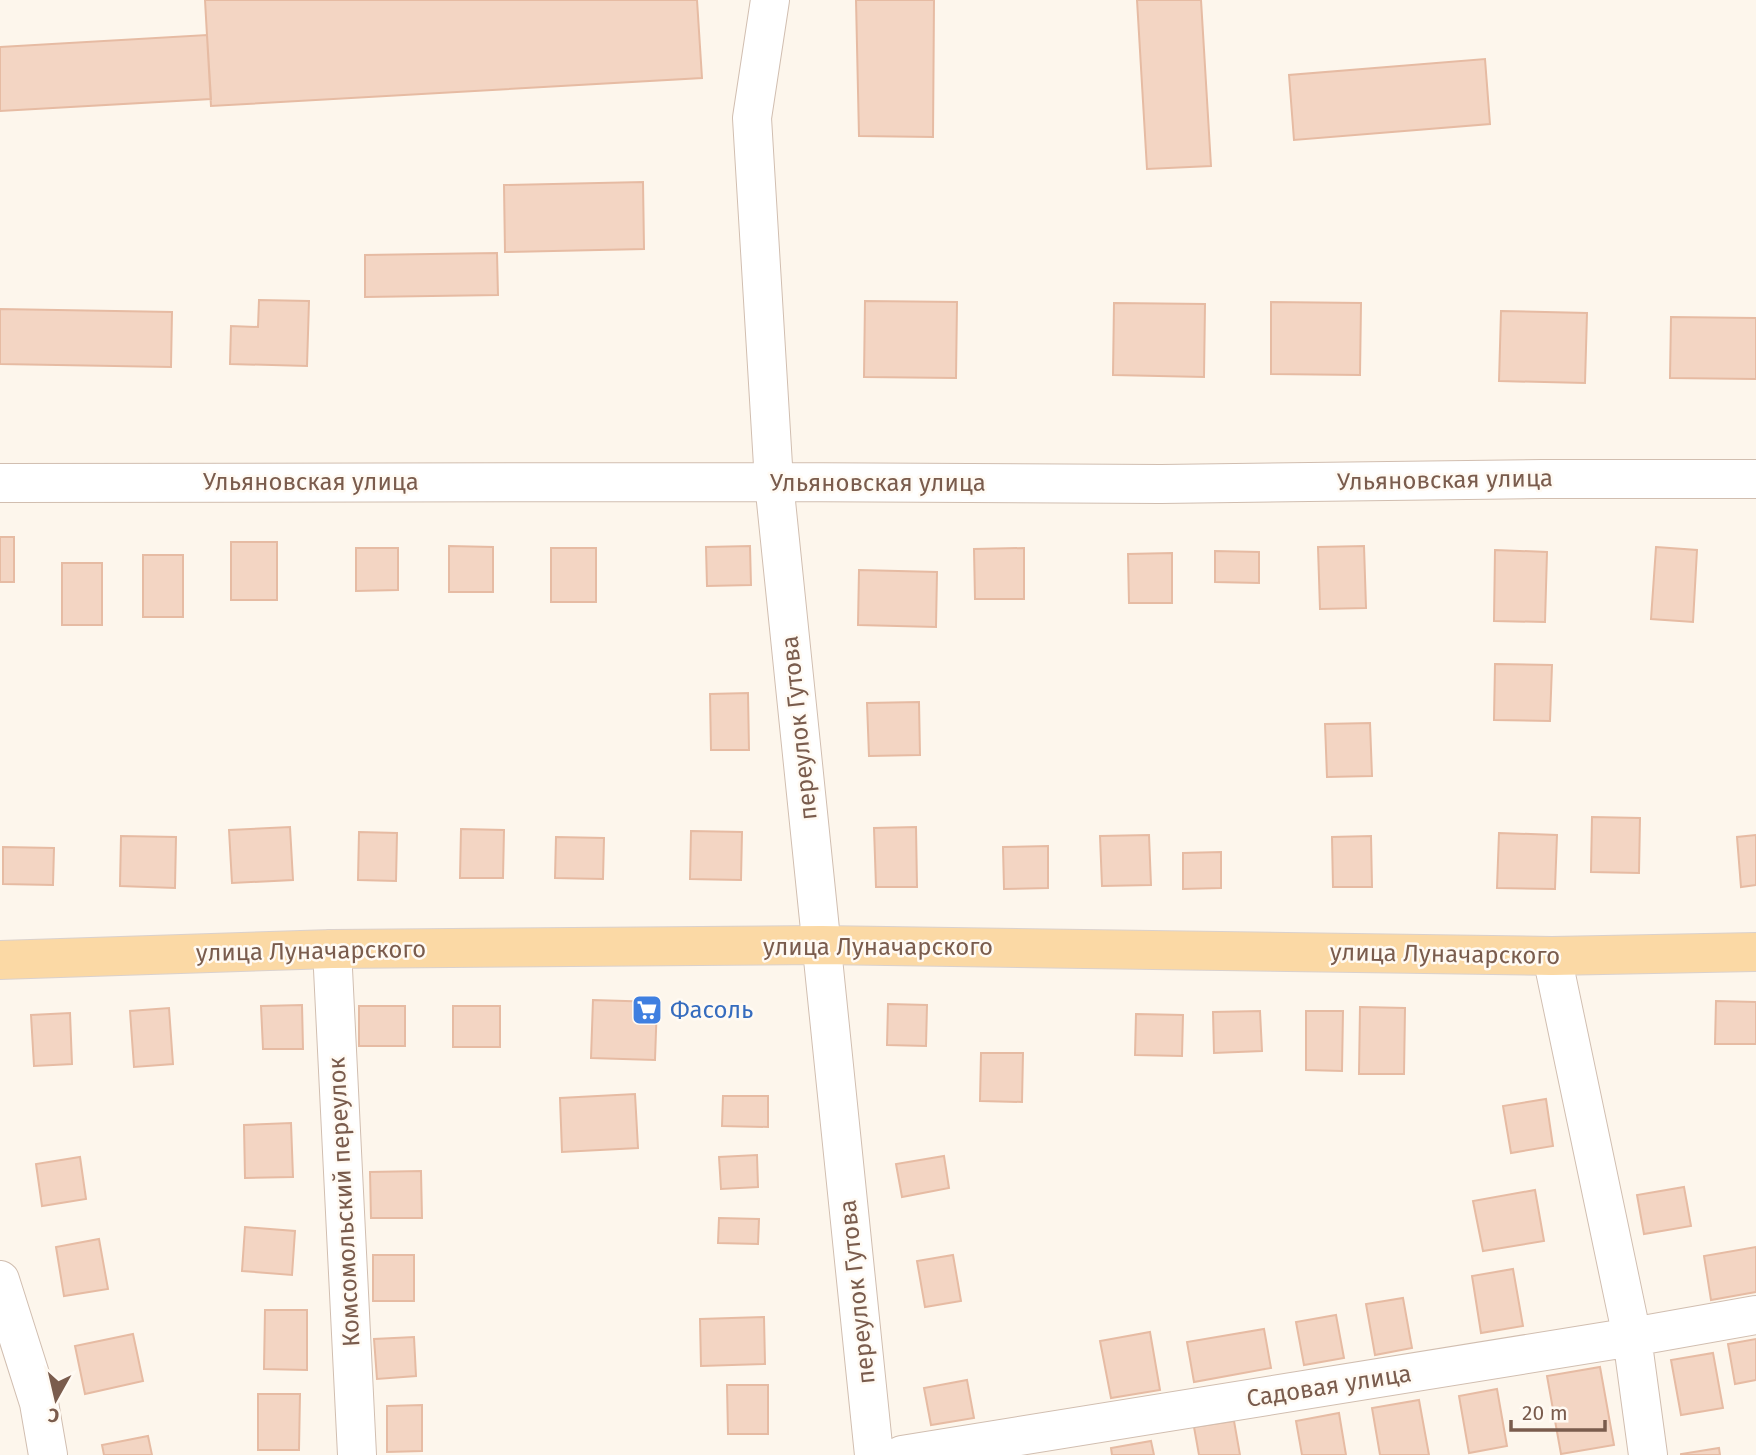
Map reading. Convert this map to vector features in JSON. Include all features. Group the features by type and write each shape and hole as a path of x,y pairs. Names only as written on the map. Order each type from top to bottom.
{"main road":[{"name":"улица Луначарского","path":"0,960 332,949 821,946 1552,956 1756,952"}],"street":[{"name":"переулок Гутова","path":"769,0 752,118 774,482 874,1455"},
{"name":"Ульяновская улица","path":"0,482 1161,484 1542,478 1756,478"},
{"name":"Комсомольский переулок","path":"332,949 357,1455"},
{"path":"1552,956 1632,1337 1648,1455"},
{"path":"0,1280 39,1403 48,1455"},
{"name":"Садовая улица","path":"902,1455 1756,1315"}],"building":[{"path":"205,0 697,0 702,78 211,106"},
{"path":"856,0 934,0 933,137 859,136"},
{"path":"1137,0 1201,0 1211,166 1147,169"},
{"path":"207,35 211,99 0,111 0,47"},
{"path":"1485,59 1490,124 1294,140 1289,75"},
{"path":"643,182 644,249 505,252 504,185"},
{"path":"497,253 498,295 365,297 365,255"},
{"path":"259,300 309,301 307,366 230,364 231,326 258,327"},
{"path":"865,301 957,302 956,378 864,377"},
{"path":"1271,302 1361,303 1360,375 1271,374"},
{"path":"1114,303 1205,304 1204,377 1113,375"},
{"path":"0,309 172,312 171,367 0,364"},
{"path":"1501,311 1587,313 1585,383 1499,381"},
{"path":"1671,317 1756,318 1756,379 1670,378"},
{"path":"0,537 14,537 14,582 0,582"},
{"path":"231,542 277,542 277,600 231,600"},
{"path":"449,546 493,547 493,592 449,592"},
{"path":"750,546 751,585 707,586 706,547"},
{"path":"1364,546 1366,608 1320,609 1318,547"},
{"path":"1656,547 1697,550 1693,622 1651,619"},
{"path":"356,548 398,548 398,590 356,591"},
{"path":"551,548 596,548 596,602 551,602"},
{"path":"1024,548 1024,599 975,599 974,549"},
{"path":"1495,550 1547,552 1545,622 1494,621"},
{"path":"1215,551 1259,552 1259,583 1215,582"},
{"path":"1172,553 1172,603 1129,603 1128,554"},
{"path":"143,555 183,555 183,617 143,617"},
{"path":"62,563 102,563 102,625 62,625"},
{"path":"859,570 937,572 936,627 858,625"},
{"path":"1495,664 1552,665 1550,721 1494,720"},
{"path":"748,693 749,750 711,750 710,694"},
{"path":"919,702 920,755 869,756 867,703"},
{"path":"1370,723 1372,776 1327,777 1325,724"},
{"path":"1592,817 1640,818 1639,873 1591,872"},
{"path":"290,827 293,880 232,883 229,830"},
{"path":"916,827 917,887 876,887 874,828"},
{"path":"461,829 504,830 503,878 460,878"},
{"path":"691,831 742,832 741,880 690,879"},
{"path":"359,832 397,833 396,881 358,880"},
{"path":"1499,833 1557,835 1555,889 1497,888"},
{"path":"1149,835 1151,885 1102,886 1100,836"},
{"path":"1756,835 1756,885 1741,887 1737,837"},
{"path":"121,836 176,837 175,888 120,886"},
{"path":"1371,836 1372,887 1333,887 1332,837"},
{"path":"556,837 604,838 603,879 555,878"},
{"path":"1048,846 1048,888 1004,889 1003,847"},
{"path":"3,847 54,848 53,885 3,884"},
{"path":"1221,852 1221,888 1183,889 1183,853"},
{"path":"593,1000 657,1002 655,1060 591,1058"},
{"path":"1716,1001 1756,1002 1756,1044 1715,1044"},
{"path":"888,1004 927,1005 926,1046 887,1045"},
{"path":"302,1005 303,1049 263,1049 261,1006"},
{"path":"359,1006 405,1006 405,1046 359,1046"},
{"path":"453,1006 500,1006 500,1047 453,1047"},
{"path":"1360,1007 1405,1008 1404,1074 1359,1074"},
{"path":"169,1008 173,1064 134,1067 130,1011"},
{"path":"1260,1011 1262,1051 1214,1053 1213,1012"},
{"path":"1306,1011 1343,1011 1342,1071 1306,1070"},
{"path":"70,1013 72,1064 34,1066 31,1015"},
{"path":"1136,1014 1183,1015 1182,1056 1135,1055"},
{"path":"981,1053 1023,1053 1022,1102 980,1101"},
{"path":"635,1094 638,1148 562,1152 560,1098"},
{"path":"723,1096 768,1096 768,1127 722,1126"},
{"path":"1546,1099 1553,1146 1511,1153 1503,1106"},
{"path":"291,1123 293,1177 245,1178 244,1125"},
{"path":"757,1155 758,1187 721,1189 719,1157"},
{"path":"944,1156 949,1188 902,1197 896,1164"},
{"path":"80,1157 86,1199 42,1206 36,1164"},
{"path":"421,1171 422,1218 371,1218 370,1172"},
{"path":"1684,1187 1691,1226 1644,1234 1637,1195"},
{"path":"1535,1190 1544,1241 1483,1251 1473,1201"},
{"path":"719,1218 759,1219 758,1244 718,1243"},
{"path":"245,1227 295,1231 292,1275 242,1271"},
{"path":"99,1239 108,1289 64,1296 56,1247"},
{"path":"1756,1247 1756,1292 1711,1300 1704,1256"},
{"path":"373,1255 414,1255 414,1301 373,1301"},
{"path":"953,1255 961,1301 925,1307 917,1261"},
{"path":"1513,1269 1523,1326 1481,1333 1472,1276"},
{"path":"1403,1298 1412,1348 1375,1355 1366,1304"},
{"path":"265,1310 307,1310 307,1370 264,1369"},
{"path":"1336,1315 1344,1358 1304,1365 1296,1322"},
{"path":"764,1317 765,1364 701,1366 700,1319"},
{"path":"1264,1329 1271,1368 1194,1382 1187,1342"},
{"path":"1150,1332 1160,1390 1111,1398 1100,1341"},
{"path":"133,1334 143,1381 85,1394 75,1346"},
{"path":"414,1337 416,1376 377,1379 374,1339"},
{"path":"1756,1339 1756,1380 1735,1384 1728,1344"},
{"path":"1713,1353 1723,1408 1681,1415 1671,1360"},
{"path":"1600,1367 1614,1445 1561,1454 1547,1376"},
{"path":"967,1380 974,1418 931,1425 924,1388"},
{"path":"727,1385 768,1385 768,1434 728,1434"},
{"path":"1497,1389 1507,1446 1469,1453 1459,1396"},
{"path":"258,1394 300,1394 299,1450 258,1450"},
{"path":"1419,1400 1429,1455 1380,1455 1372,1408"},
{"path":"422,1405 422,1451 387,1452 387,1406"},
{"path":"1339,1413 1346,1455 1302,1455 1296,1421"},
{"path":"1234,1421 1240,1455 1199,1455 1194,1427"},
{"path":"148,1436 152,1455 104,1455 102,1445"},
{"path":"1151,1441 1154,1455 1112,1455 1111,1448"},
{"path":"1719,1448 1720,1455 1681,1455 1681,1454"}],"place":[{"name":"Фасоль","path":"647,1010"}]}
